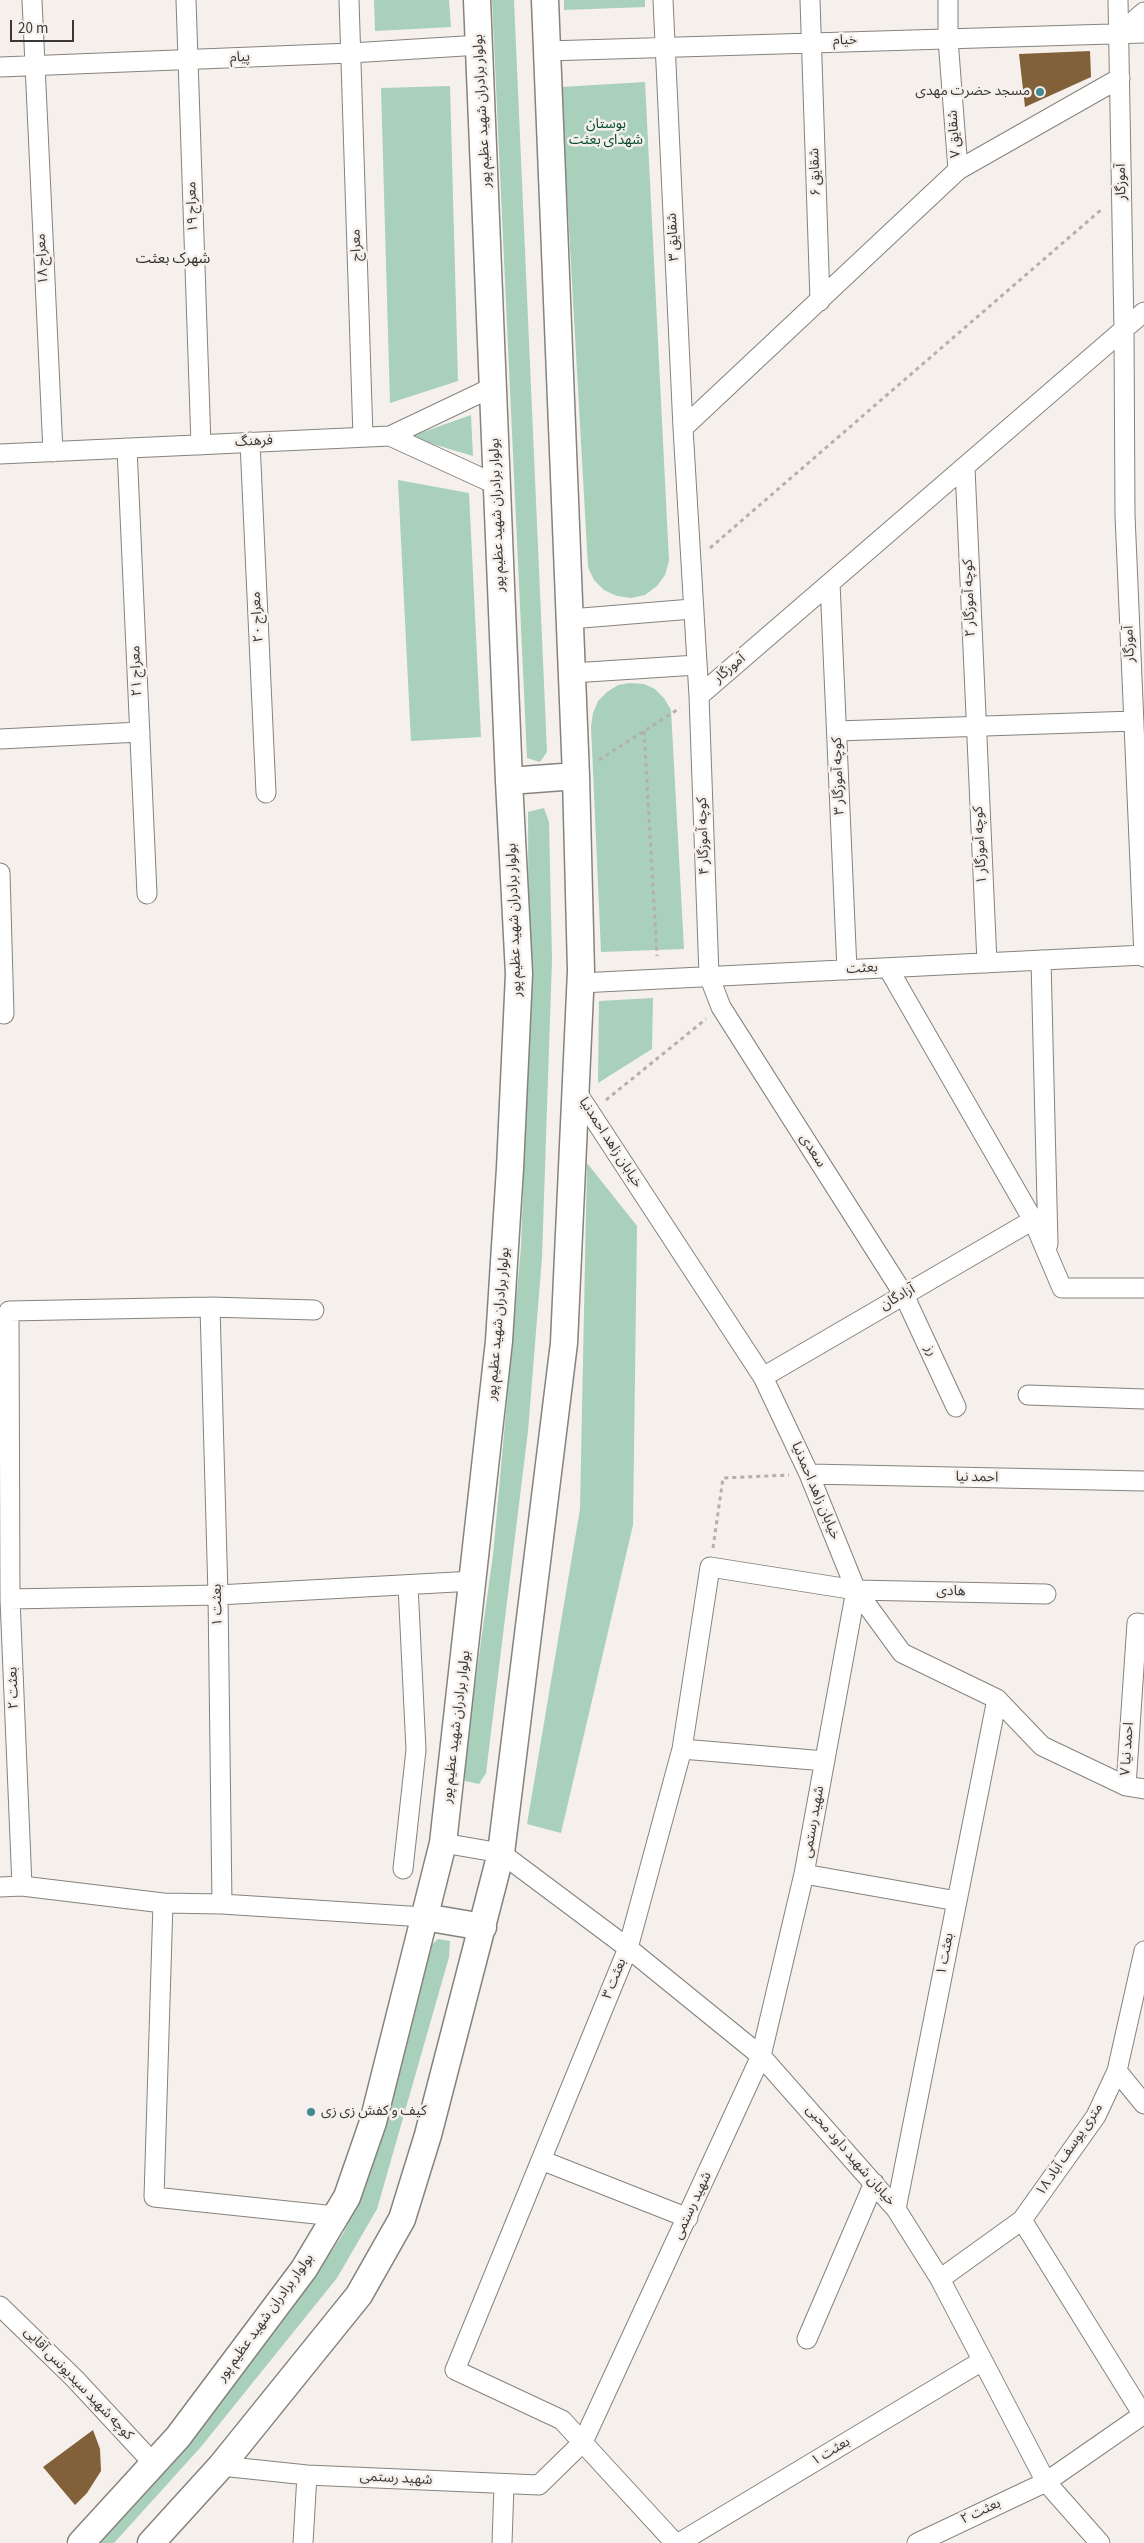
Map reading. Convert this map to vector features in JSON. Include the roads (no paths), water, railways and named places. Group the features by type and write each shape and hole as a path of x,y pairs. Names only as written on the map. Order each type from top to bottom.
{"main road":[{"name":"بولوار برادران شهید عظیم‌ پور","path":"82,2543 178,2437 304,2269 347,2196 373,2122 443,1843 474,1581 499,1342 519,974 509,781 477,0"},
{"path":"151,2543 221,2466 359,2296 402,2219 428,2135 501,1853 564,1343 580,983 576,776 545,0"},
{"path":"509,781 576,776"},
{"path":"424,1917 483,1927"}],"street":[{"name":"معراج ۱۸","path":"32,0 53,452"},
{"name":"معراج ۱۹","path":"186,0 201,445"},
{"name":"معراج","path":"349,0 362,437"},
{"name":"شقایق ۳","path":"664,0 690,565"},
{"name":"شقایق ۶","path":"810,0 820,301"},
{"name":"شقایق ۷","path":"948,0 948,39 958,170"},
{"name":"آموزگار","path":"1118,0 1124,330 1125,515 1137,630 1134,721 1144,956"},
{"path":"1118,34 1144,12"},
{"name":"خیام","path":"547,51 1144,33"},
{"name":"پیام","path":"0,67 351,53 480,45"},
{"path":"683,428 958,170 1120,78"},
{"name":"آموزگار","path":"699,696 1144,312"},
{"path":"390,436 494,388"},
{"name":"فرهنگ","path":"0,454 390,436 497,485"},
{"name":"معراج ۲۰","path":"250,442 266,793"},
{"name":"معراج ۲۱","path":"127,448 147,894"},
{"name":"کوچه آموزگار ۲","path":"964,468 975,727"},
{"name":"کوچه آموزگار ۴","path":"690,565 699,696 709,976 721,1008"},
{"name":"کوچه آموزگار ۳","path":"830,583 847,970"},
{"path":"570,619 692,609"},
{"path":"572,673 697,665"},
{"path":"837,731 1134,721"},
{"name":"کوچه آموزگار ۱","path":"975,727 987,963"},
{"path":"0,739 140,732"},
{"path":"0,873 4,1014"},
{"name":"بعثت","path":"580,983 1144,956"},
{"path":"1041,960 1048,1256"},
{"path":"888,968 1033,1220 1062,1288 1144,1288"},
{"name":"سعدی","path":"721,1008 904,1295"},
{"name":"خیابان زاهد احمدنیا","path":"576,1091 763,1377 810,1474 856,1590 902,1653 997,1699 1042,1746 1135,1787"},
{"name":"آزادگان","path":"763,1377 1033,1220"},
{"name":"رز","path":"904,1295 956,1407"},
{"path":"210,1307 314,1310"},
{"name":"بعثت ۲","path":"22,1886 10,1598 9,1311 210,1307"},
{"name":"بعثت ۱","path":"210,1307 218,1595 222,1904"},
{"path":"1028,1395 1144,1400"},
{"name":"احمد نیا","path":"810,1474 1144,1482"},
{"name":"هادی","path":"710,1568 856,1590 1046,1594"},
{"name":"بعثت ۳","path":"583,2442 562,2420 455,2370 628,1948 682,1749 710,1568"},
{"path":"10,1598 218,1595 474,1581"},
{"path":"403,1869 416,1750 408,1585"},
{"name":"شهید رستمی","path":"221,2466 307,2475 504,2485 539,2485 583,2442 762,2056 804,1874 856,1590"},
{"name":"احمد نیا ۷","path":"1135,1787 1141,1624"},
{"name":"بعثت ۱","path":"896,2208 997,1699"},
{"path":"682,1749 825,1761"},
{"path":"443,1843 501,1853"},
{"name":"خیابان شهید داود محبی","path":"501,1853 628,1948 762,2056 896,2208 940,2279 1046,2482 1100,2543"},
{"path":"804,1874 957,1901"},
{"path":"0,1887 22,1886 163,1903 222,1904 424,1917"},
{"path":"163,1903 154,2197 335,2216"},
{"name":"۱۸ متری یوسف آباد","path":"940,2279 1022,2220 1096,2116 1118,2071 1144,1951"},
{"path":"1118,2071 1144,2104"},
{"path":"541,2160 688,2218"},
{"path":"807,2339 874,2183"},
{"path":"1022,2220 1144,2414"},
{"name":"کوچه شهید سیدیونس آقایی","path":"0,2306 75,2379 154,2464"},
{"name":"بعثت ۱","path":"680,2543 982,2362"},
{"name":"بعثت ۲","path":"916,2543 1046,2482 1144,2414"},
{"path":"583,2442 675,2543"},
{"path":"303,2543 307,2475"},
{"path":"502,2543 504,2485"}],"place":[{"name":"مسجد حضرت مهدی","path":"1040,92"},
{"name":"کیف و کفش زی زی","path":"311,2112"}],"district":[{"name":"شهرک بعثت","path":"173,260"}],"park label":[{"name":"بوستان شهدای بعثت","path":"606,134"}]}
